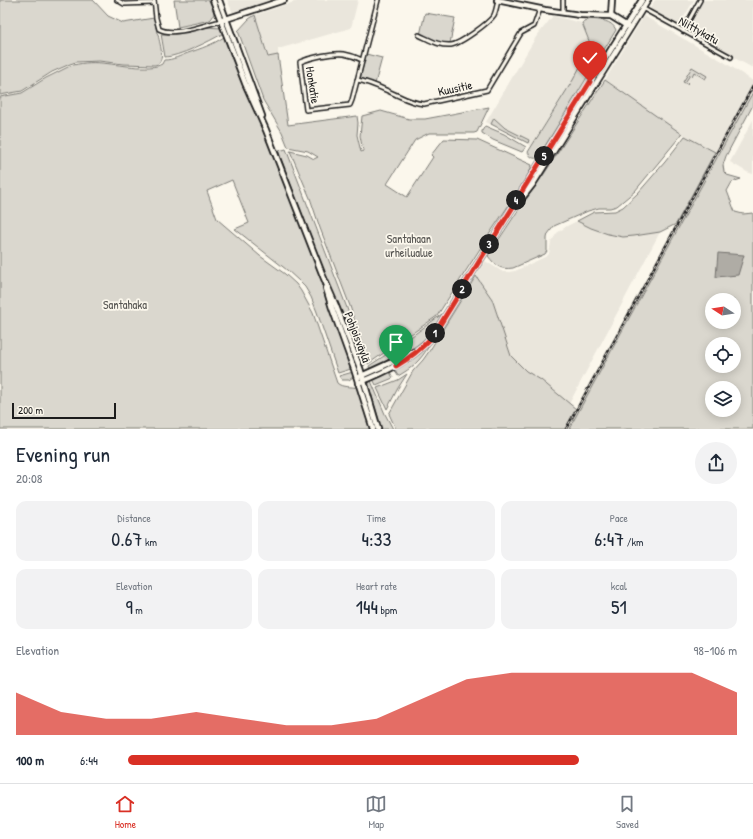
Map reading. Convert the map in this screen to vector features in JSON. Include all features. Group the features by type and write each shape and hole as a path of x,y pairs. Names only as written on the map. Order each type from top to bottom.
{"main road":[{"name":"Pohjoisväylä","path":"213,0 223,20 245,83 266,130 323,276 332,308 359,379 373,429"},
{"name":"Pohjoisväylä","path":"219,0 223,20"},
{"path":"223,20 284,0"},
{"path":"497,0 521,2 540,9 580,15 610,16 631,28"},
{"path":"610,16 612,0"},
{"path":"364,381 411,357 436,331 642,0"},
{"path":"513,207 519,202 533,184 648,0"},
{"path":"359,379 418,350"},
{"name":"Pohjoisväylä","path":"359,379 364,381 378,429"}],"street":[{"path":"116,0 124,4 154,1 159,29 163,32 180,31 223,20"},
{"name":"Honkatie","path":"362,60 349,55 340,54 312,58 300,62 306,110 350,104 352,100 378,0"},
{"path":"419,35 439,44 453,45 458,43 484,26 490,20 496,9 497,0"},
{"path":"563,0 563,12"},
{"path":"683,31 700,0"},
{"name":"Niittykatu","path":"638,6 731,57"},
{"name":"Kuusitie","path":"357,80 366,82 420,104 487,90 521,34 534,26 540,9"}],"shaded area":[{"path":"227,0 273,0 233,13"},
{"path":"300,0 358,0 351,28 278,49 278,55 269,57 255,15"},
{"path":"655,0 694,0 678,27 649,10"},
{"path":"702,0 753,0 753,68 684,31"},
{"path":"553,16 582,23 591,46 573,80 531,146 486,122 536,37"},
{"path":"644,16 724,62 753,81 753,90 569,429 565,429 715,152 688,138 605,80"},
{"path":"753,120 753,174 730,162"},
{"path":"577,221 608,234 623,237 660,232 569,404 541,380 526,371 510,356 492,299 476,276 485,261 503,272 509,272 515,271 547,256 549,254 551,242 557,233"},
{"path":"718,253 744,255 738,275 716,277"}],"green space":[{"path":"0,0 93,0 108,16 123,23 154,18 161,47 161,60 155,65 123,64 99,61 76,62 52,72 22,91 0,95"},
{"path":"174,0 211,0 214,11 212,18 210,20 178,27"},
{"path":"425,13 455,18 450,43 439,43 420,35"},
{"name":"Santahaan urheilualue","path":"255,15 268,57 278,55 288,125 357,116 357,135 361,152 363,151 360,136 362,116 381,111 409,119 425,119 489,107 477,132 429,133 415,140 387,184 407,197 433,157 431,155 444,139 477,140 532,165 527,178 437,316 368,364 350,306 310,198 290,151 307,155 314,159 318,157 308,151 288,147 282,132 263,100 238,31"},
{"path":"590,19 609,22 616,30 540,154 537,158 532,158 528,152 573,80 591,46 582,23"},
{"path":"207,27 221,28 222,34 186,52 165,57 161,34 179,33"},
{"name":"Santahaka","path":"224,37 241,81 274,155 321,280 351,369 338,373 317,312 305,287 287,270 235,229 249,223 232,180 207,191 217,219 260,256 296,284 313,313 337,383 339,385 358,388 371,429 0,429 0,97 22,93 46,78 70,66 82,63 102,63 142,67 157,66 162,64 164,60 173,59 202,48"},
{"path":"366,54 382,58 375,84 360,79"},
{"path":"692,67 707,76 705,79 694,72 686,81 688,83 687,84 683,82"},
{"path":"605,80 682,134 635,191 617,206 588,211 554,226 548,234 547,251 545,254 513,268 501,268 488,256 544,174"},
{"path":"753,92 753,105 726,156 723,165 724,172 727,175 741,179 732,182 727,191 735,212 743,214 753,213 753,429 569,429"},
{"path":"494,118 505,128 529,140 528,143 491,124"},
{"path":"485,126 504,134 526,147 522,152 493,140 482,133"},
{"path":"685,136 715,152 676,224 660,232 623,237 608,234 577,221 594,212 615,211 623,207 638,193"},
{"path":"286,149 347,308 365,363 365,365 361,367 280,156 279,151"},
{"path":"476,276 492,299 511,356 526,371 541,380 576,409 565,429 396,429 389,414 413,371 430,350"},
{"path":"442,314 435,327 426,338 411,349 392,357 389,353"},
{"path":"428,346 426,351 415,364 398,376 394,369 416,357"},
{"path":"387,354 389,358 381,366 370,370 369,366"},
{"path":"353,372 353,377 349,380 342,380 339,376"},
{"path":"390,372 393,378 376,385 373,379"},
{"path":"407,374 387,409 377,388 398,380"},
{"path":"371,381 393,429 382,429 369,387 369,383"}],"railway":[{"path":"566,429 753,86"}],"route":[{"path":"396,366 411,357 433,336 590,82"}]}
